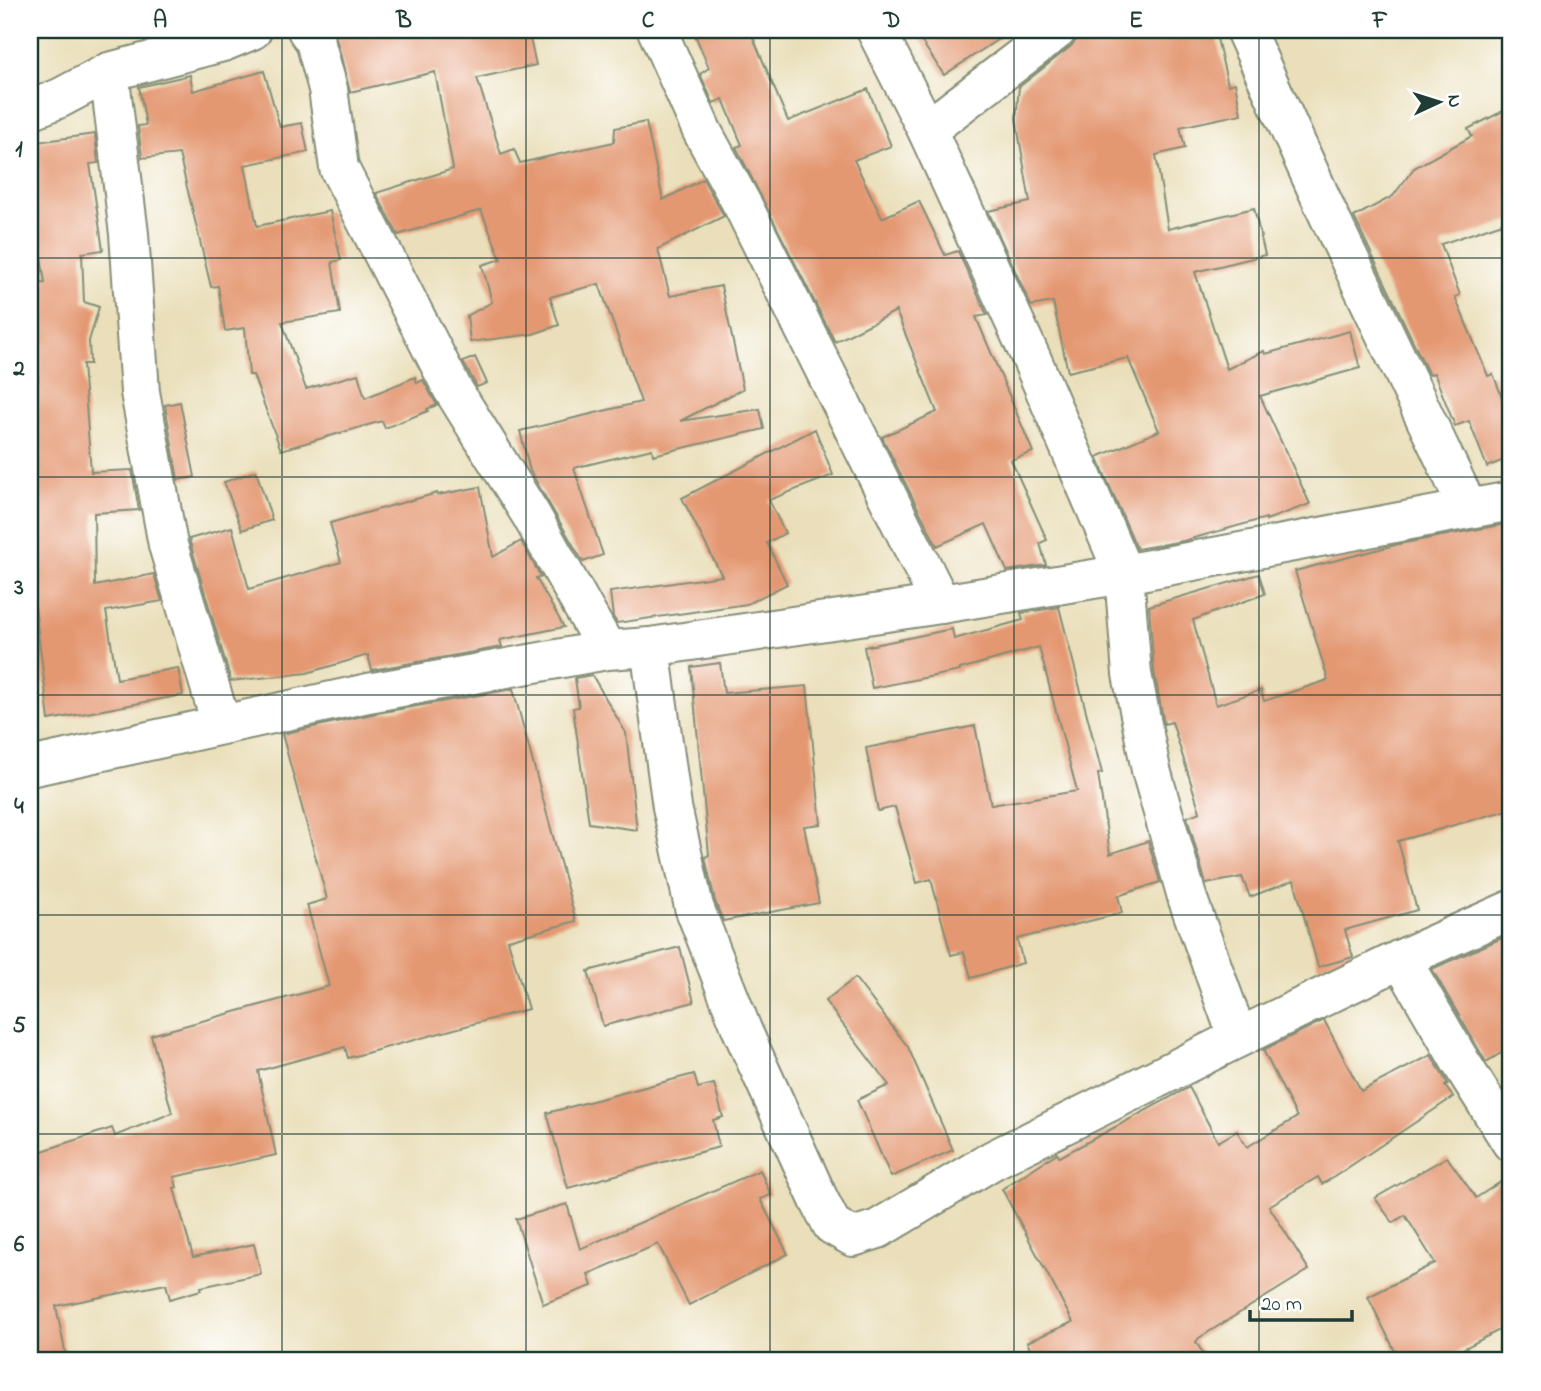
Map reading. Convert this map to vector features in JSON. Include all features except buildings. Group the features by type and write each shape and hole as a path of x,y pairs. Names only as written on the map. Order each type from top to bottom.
{"street":[{"path":"30,110 60,98 109,72 223,43 252,30"},
{"path":"307,30 315,41 328,89 339,168 452,388 531,515 607,650"},
{"path":"657,30 702,131 744,208 941,604"},
{"path":"876,30 927,130 1032,360 1124,574 1132,674 1151,770 1187,897 1238,1038"},
{"path":"927,130 1057,30"},
{"path":"1245,30 1328,214 1468,508"},
{"path":"109,72 129,234 140,392 168,545 222,724"},
{"path":"30,767 368,693 607,650 650,647 1124,574 1511,500"},
{"path":"650,647 672,807 694,907 742,1030 832,1225 853,1237 878,1229 993,1160 1238,1038 1401,959 1511,910"},
{"path":"1401,959 1511,1142"}]}
